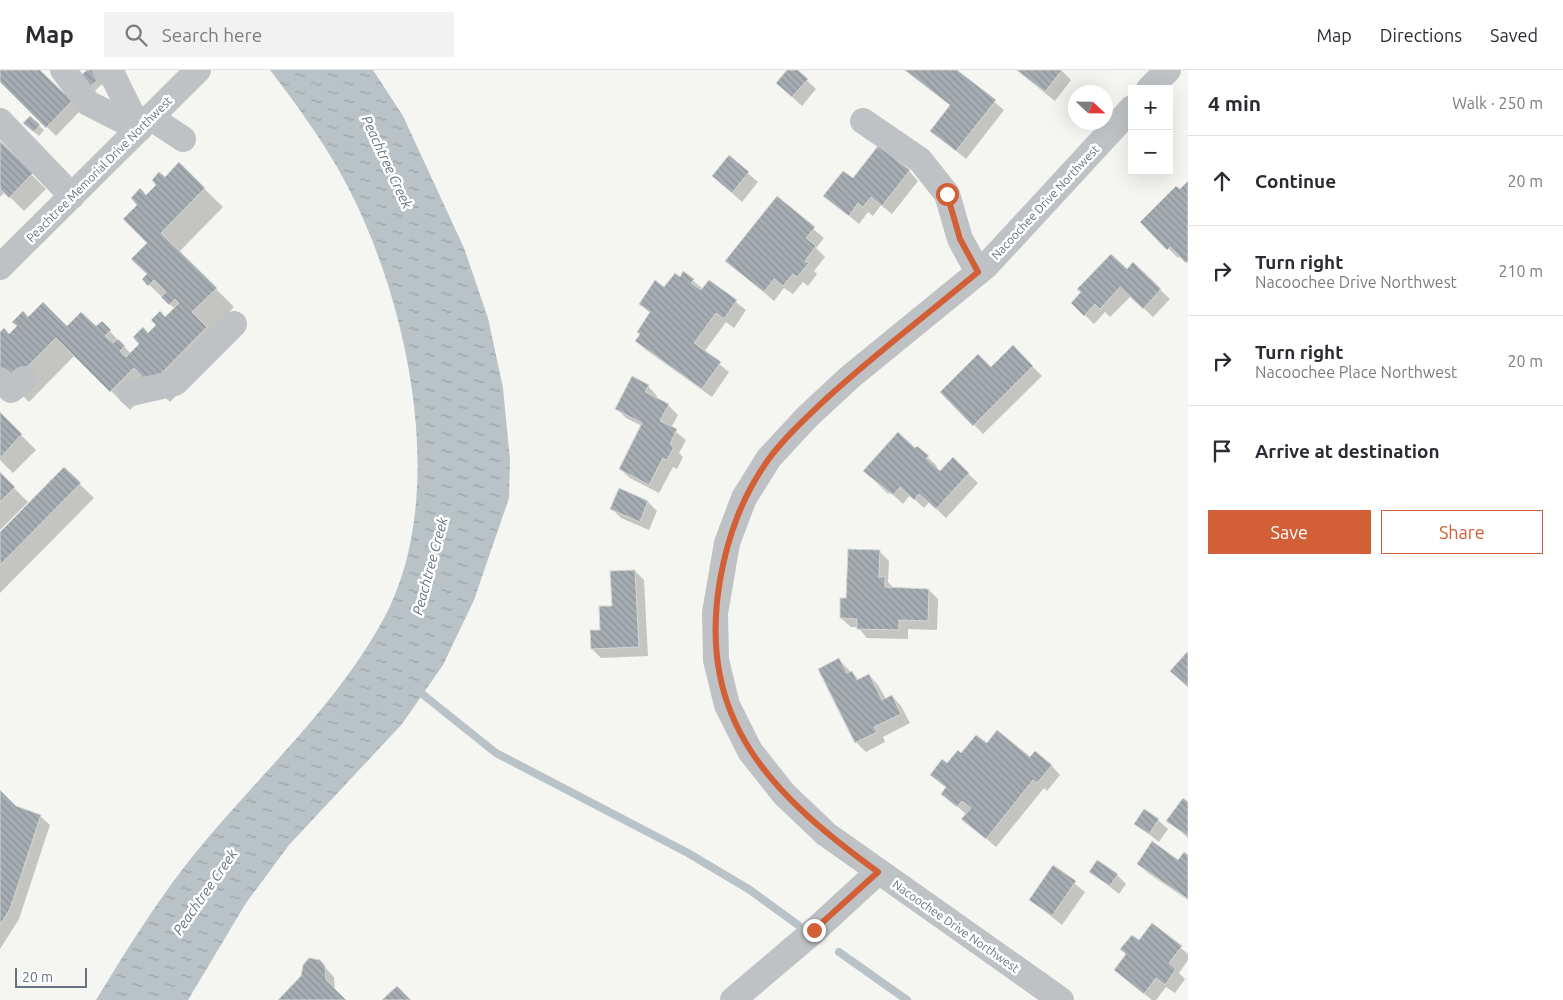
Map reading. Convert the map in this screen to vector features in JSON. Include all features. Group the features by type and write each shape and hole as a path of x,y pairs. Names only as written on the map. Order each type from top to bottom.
{"street":[{"path":"63,70 88,103 183,139"},
{"path":"105,70 114,78 145,123"},
{"name":"Peachtree Memorial Drive Northwest","path":"0,267 198,70"},
{"path":"1153,85 1168,70"},
{"name":"Nacoochee Drive Northwest","path":"1061,1000 826,834 784,794 750,751 725,696 716,660 715,613 727,543 744,498 769,458 807,417 850,377 978,272 1128,112"},
{"path":"0,121 72,196"},
{"path":"863,122 920,160 947,194 960,239 978,272"},
{"path":"131,393 175,383 234,324"},
{"path":"733,1000 878,872"}],"water":[{"name":"Peachtree Creek","path":"270,70 373,70 403,116 464,248 488,318 503,388 510,460 509,498 474,600 443,665 402,724 289,845 246,903 188,1000 96,1000 148,918 182,870 314,718 362,655 383,620 404,569 415,512 417,452 412,390 400,329 383,270 362,215 337,167 305,117"}],"building":[{"path":"0,70 40,70 72,101 46,128 0,82"},
{"path":"87,70 93,70 100,78 89,88 79,77"},
{"path":"787,70 798,70 808,79 792,97 776,83"},
{"path":"905,70 957,70 996,100 956,151 930,131 950,105"},
{"path":"1017,70 1062,70 1045,92"},
{"path":"30,116 40,125 34,132 23,123"},
{"path":"0,141 33,173 9,198 0,189"},
{"path":"878,146 910,170 882,206 871,197 863,207 858,203 849,216 823,196 843,171 853,178"},
{"path":"729,155 749,172 732,193 712,176"},
{"path":"179,162 205,188 161,233 217,288 192,312 207,327 150,385 134,368 110,392 56,338 10,384 0,375 0,332 4,328 9,334 17,326 12,322 23,311 28,317 43,302 67,326 81,312 96,326 102,321 111,330 105,336 113,343 118,339 125,346 120,351 126,357 139,344 133,337 143,327 148,333 156,325 151,320 160,311 165,317 179,303 175,299 169,305 161,297 166,292 154,280 148,286 142,279 147,274 131,259 147,243 123,219 137,205 131,198 140,188 146,195 156,185 152,180 159,172 165,177"},
{"path":"1188,181 1188,261 1186,263 1170,247 1167,250 1140,222 1176,186 1180,189"},
{"path":"777,196 815,227 806,238 816,246 805,261 809,263 797,277 793,274 783,286 774,279 764,292 725,261"},
{"path":"1111,254 1127,269 1133,262 1161,289 1143,309 1120,287 1100,309 1095,304 1084,316 1071,303 1081,292 1077,289"},
{"path":"683,271 694,279 691,283 701,290 709,280 737,300 724,319 716,313 694,343 721,362 702,389 635,341 640,334 637,332 650,312 639,304 655,280 664,287 675,273 680,277"},
{"path":"1013,345 1033,366 973,426 940,392 978,354 991,367"},
{"path":"632,376 649,385 645,392 669,404 660,421 677,429 670,444 674,447 667,460 663,458 649,485 619,469 642,423 615,409"},
{"path":"0,412 22,434 0,458"},
{"path":"898,432 915,448 917,446 929,456 926,458 940,471 953,457 969,473 936,509 919,494 914,500 900,487 893,495 863,471"},
{"path":"64,467 81,483 0,565 0,532"},
{"path":"0,472 15,487 0,502"},
{"path":"619,488 648,501 640,522 610,509"},
{"path":"848,549 880,550 879,577 885,577 885,587 929,589 928,621 899,620 899,630 857,629 857,619 840,618 840,598 846,598"},
{"path":"635,570 639,647 591,649 590,630 600,630 599,606 612,606 610,571"},
{"path":"1188,653 1188,687 1170,671"},
{"path":"839,658 847,673 852,671 857,680 869,674 882,700 892,695 901,714 874,727 877,732 855,743 818,669"},
{"path":"997,730 1030,757 1035,751 1052,765 1037,783 1033,780 986,839 961,819 971,808 962,801 957,807 941,794 946,787 930,775 942,759 947,763 958,750 961,753 976,735 987,743"},
{"path":"0,790 16,806 41,815 10,909 0,925"},
{"path":"1183,798 1188,802 1188,836 1166,821"},
{"path":"1144,809 1159,819 1149,834 1134,824"},
{"path":"1152,841 1178,860 1184,852 1188,855 1188,899 1137,864"},
{"path":"1097,860 1118,874 1110,886 1089,872"},
{"path":"1053,865 1076,881 1052,916 1029,900"},
{"path":"1152,923 1182,946 1169,963 1176,969 1165,985 1156,978 1144,994 1114,970 1126,954 1120,949 1132,935 1139,940"},
{"path":"309,958 320,960 325,966 326,980 346,1000 278,1000 301,976 303,965"},
{"path":"397,986 411,1000 382,1000"}],"waterway":[{"path":"416,689 496,753 688,853 750,890 798,925"},
{"path":"839,952 907,1000"}],"route":[{"path":"814,930 878,872 826,834 784,794 750,751 727,705 716,660 715,613 727,543 744,498 769,458 807,417 850,377 978,272 960,239 947,194"}]}
